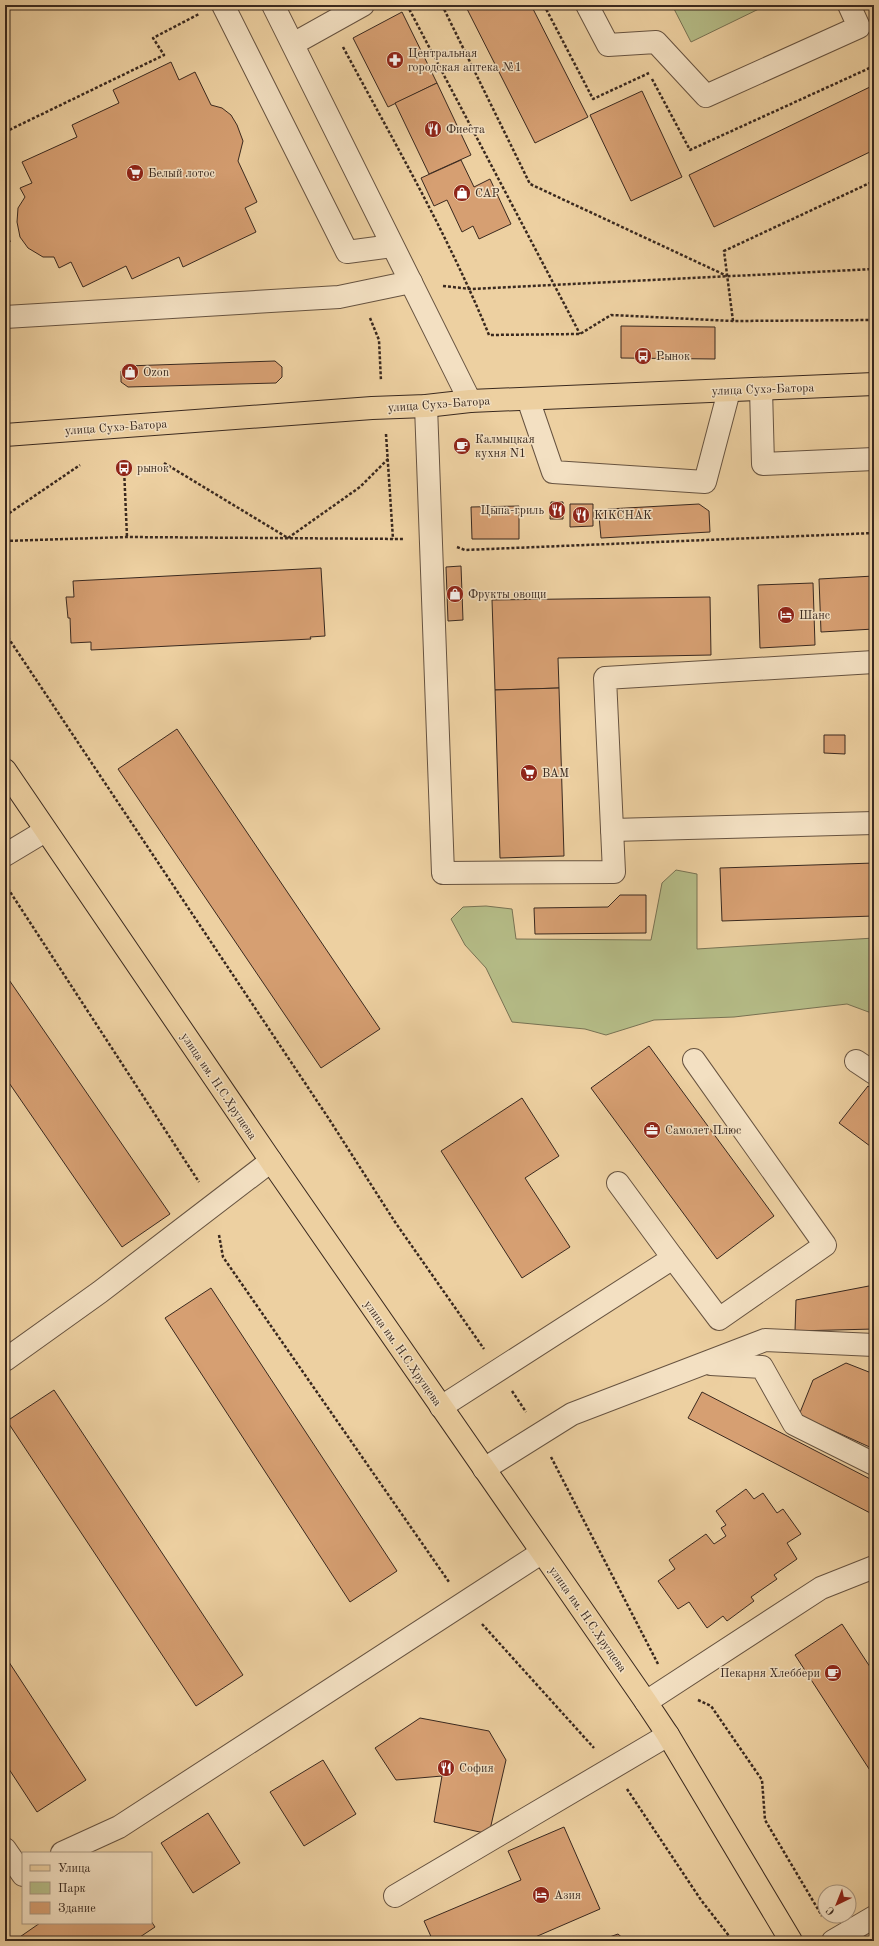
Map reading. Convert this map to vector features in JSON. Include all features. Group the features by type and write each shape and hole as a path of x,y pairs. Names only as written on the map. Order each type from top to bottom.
{"main road":[{"name":"улица Сухэ-Батора","path":"5,435 383,407 426,406 470,401 874,384"},
{"name":"улица им. Н.С.Хрущева","path":"5,770 45,831 440,1407 646,1702 668,1735 791,1941"}],"street":[{"path":"273,5 470,401"},
{"path":"293,44 363,5"},
{"path":"587,5 608,45 656,42 706,96 859,27 849,5"},
{"path":"214,8 347,252 392,246"},
{"path":"5,317 339,297 411,282"},
{"path":"761,389 763,464 874,460"},
{"path":"528,399 553,472 705,482 729,390"},
{"path":"426,406 443,873 614,872 605,678 874,662"},
{"path":"612,830 874,823"},
{"path":"5,855 45,831"},
{"path":"618,1183 719,1319 825,1245 694,1060"},
{"path":"856,1061 874,1073"},
{"path":"5,1360 100,1292 271,1161"},
{"path":"440,1407 673,1258"},
{"path":"484,1469 572,1414 765,1340 874,1345"},
{"path":"704,1364 762,1367 794,1424 874,1464"},
{"path":"64,1852 119,1827 464,1604 541,1552"},
{"path":"646,1702 821,1588 874,1566"},
{"path":"395,1896 668,1735"},
{"path":"5,1849 22,1874"},
{"path":"835,1940 874,1917"}],"path":[{"path":"407,5 580,334"},
{"path":"442,5 530,184 728,276"},
{"path":"5,132 164,55 153,38 214,8"},
{"path":"330,24 441,227 471,289 489,335 580,334 611,316 734,321 874,320"},
{"path":"734,321 724,251 874,180"},
{"path":"5,230 10,242 5,245"},
{"path":"411,282 471,289 874,269"},
{"path":"360,292 379,340 383,407 389,458 393,539"},
{"path":"288,538 360,486 389,458"},
{"path":"164,463 288,538"},
{"path":"5,516 80,465"},
{"path":"124,468 127,537"},
{"path":"5,541 127,537 431,538 465,550 874,533"},
{"path":"5,633 329,1119 395,1222 498,1370 540,1434 670,1687 711,1706 762,1780 765,1820 835,1940"},
{"path":"5,884 214,1205 223,1257 464,1604 612,1768 701,1900 733,1941"}],"green space":[{"path":"672,5 767,5 691,42"},
{"path":"676,870 697,874 697,949 874,938 874,1014 847,1004 734,1017 654,1020 606,1035 585,1029 512,1022 486,968 465,945 451,919 463,907 486,906 512,909 516,939 651,940 662,883"}],"building":[{"path":"465,5 531,5 588,117 535,143"},
{"name":"Центральная городская аптека №1","path":"402,12 437,83 388,107 353,38"},
{"name":"Белый лотос","path":"171,62 179,80 195,72 211,105 222,108 231,115 237,125 243,141 238,161 257,202 245,208 256,232 183,267 179,257 132,279 126,266 83,287 71,262 59,268 54,257 43,257 28,248 20,237 17,222 18,208 25,197 20,188 32,183 22,162 77,137 72,125 119,103 113,90"},
{"name":"Фиеста","path":"437,83 471,155 429,174 395,103"},
{"path":"874,85 874,150 714,227 689,175"},
{"path":"642,91 682,177 631,201 590,115"},
{"name":"САР","path":"461,160 474,187 490,179 511,224 479,239 473,226 462,232 447,200 434,206 421,178"},
{"path":"621,326 715,327 715,359 621,358"},
{"path":"275,361 282,367 282,377 276,383 128,387 121,382 121,371 126,366"},
{"name":"Цыпа-гриль","path":"551,502 563,502 563,519 550,519"},
{"name":"KIKCHAK","path":"570,504 593,504 593,526 570,527"},
{"path":"699,504 709,511 710,532 601,538 599,516 608,509"},
{"path":"519,506 519,539 472,539 471,507"},
{"name":"Фрукты овощи","path":"461,566 463,620 448,621 446,567"},
{"path":"321,568 325,636 310,637 311,639 91,650 91,642 71,643 70,618 68,618 66,597 74,597 73,581"},
{"path":"874,576 874,629 821,632 819,579"},
{"name":"Шанс","path":"813,583 815,645 760,648 758,585"},
{"path":"710,597 711,655 558,658 559,688 495,690 492,600"},
{"name":"ВАМ","path":"559,688 564,856 500,858 495,690"},
{"path":"177,729 380,1029 321,1068 118,769"},
{"path":"824,735 845,735 845,754 824,753"},
{"path":"874,863 874,916 722,921 720,868"},
{"path":"620,895 646,895 646,933 535,934 534,908 608,907"},
{"path":"5,974 170,1214 122,1247 5,1077"},
{"path":"649,1046 774,1216 717,1259 591,1088"},
{"path":"868,1086 874,1091 874,1149 839,1123"},
{"path":"522,1098 559,1156 525,1178 570,1247 522,1278 441,1151"},
{"path":"874,1285 874,1329 795,1331 796,1300"},
{"path":"211,1288 397,1571 350,1602 165,1318"},
{"path":"846,1363 874,1374 874,1449 799,1415 813,1380"},
{"path":"54,1390 243,1675 196,1706 7,1421"},
{"path":"702,1392 874,1481 874,1515 688,1418"},
{"path":"746,1489 754,1499 763,1493 777,1513 783,1509 801,1534 787,1543 797,1559 774,1575 777,1579 751,1597 754,1601 727,1621 723,1616 707,1628 689,1602 678,1609 658,1581 675,1569 669,1560 706,1534 714,1544 726,1536 721,1528 726,1525 716,1511"},
{"path":"842,1624 874,1673 873,1775 795,1655"},
{"path":"5,1656 86,1780 37,1812 5,1763"},
{"name":"София","path":"420,1718 489,1731 506,1760 489,1834 434,1822 442,1776 396,1780 375,1748"},
{"path":"323,1760 356,1814 304,1846 270,1792"},
{"path":"208,1813 240,1863 193,1893 161,1843"},
{"name":"Азия","path":"564,1827 600,1909 526,1941 433,1941 424,1921 521,1880 508,1851"},
{"path":"152,1922 155,1927 134,1941 14,1941 39,1924 152,1924"},
{"path":"618,1934 626,1941 598,1941"}],"place":[{"name":"Центральная городская аптека №1","path":"395,60"},
{"name":"Фиеста","path":"433,129"},
{"name":"Белый лотос","path":"135,173"},
{"name":"САР","path":"462,193"},
{"name":"Рынок","path":"643,356"},
{"name":"Ozon","path":"130,372"},
{"name":"Калмыцкая кухня N1","path":"462,446"},
{"name":"рынок","path":"124,468"},
{"name":"Цыпа-гриль","path":"557,510"},
{"name":"KIKCHAK","path":"581,515"},
{"name":"Фрукты овощи","path":"455,594"},
{"name":"Шанс","path":"786,615"},
{"name":"ВАМ","path":"529,773"},
{"name":"Самолет Плюс","path":"652,1130"},
{"name":"Пекарня Хлеббери","path":"833,1673"},
{"name":"София","path":"446,1768"},
{"name":"Азия","path":"541,1895"}]}
